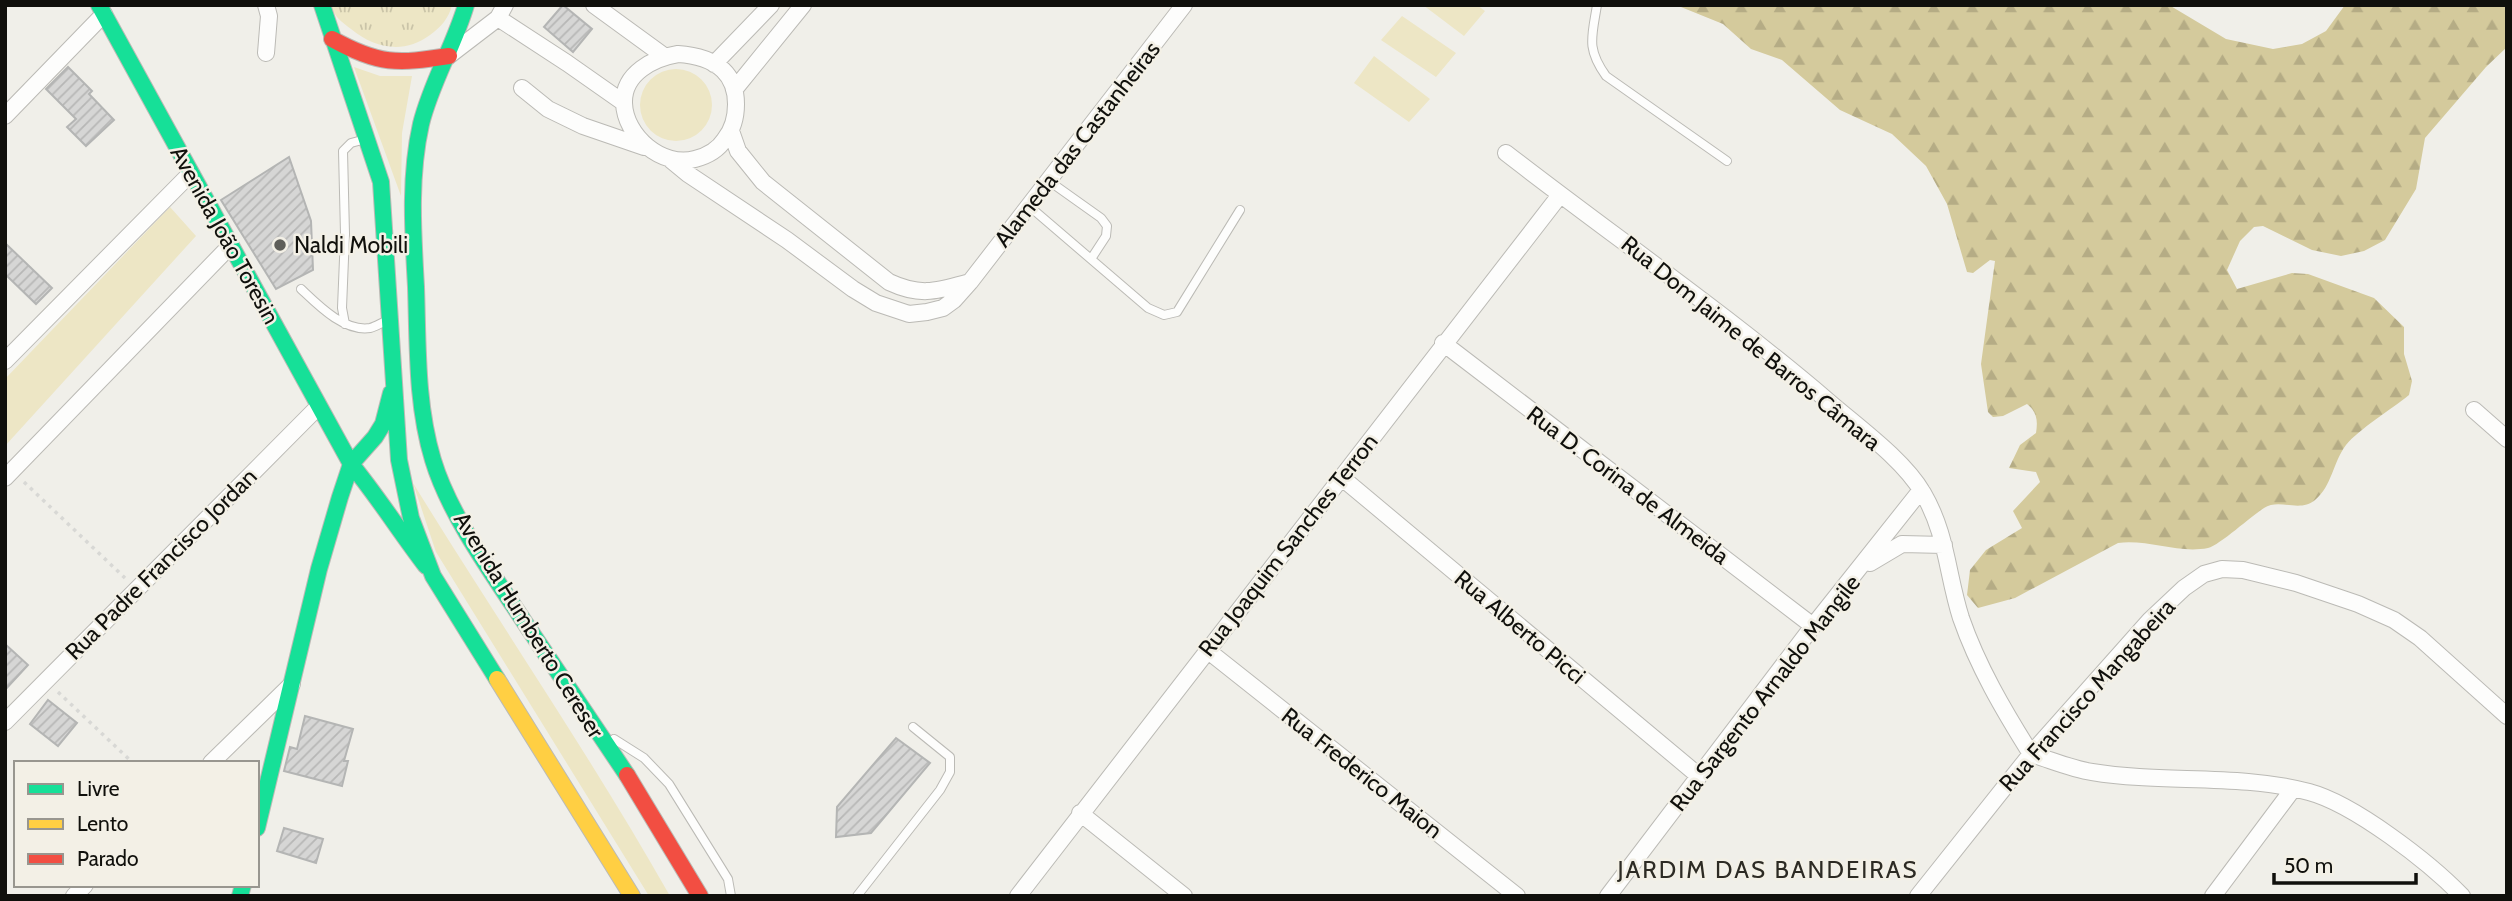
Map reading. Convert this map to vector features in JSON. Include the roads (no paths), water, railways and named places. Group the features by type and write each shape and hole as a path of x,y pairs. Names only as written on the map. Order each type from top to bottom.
{"main road":[{"name":"Avenida Humberto Cereser","path":"322,5 381,182 399,460 411,518 433,576 632,896"},
{"name":"Avenida Humberto Cereser","path":"466,5 449,56 424,114 418,139 414,236 418,386 433,462 470,539 594,727 700,896"},
{"name":"Avenida João Toresin","path":"101,9 351,464 376,494 391,520 433,576"},
{"path":"331,38 371,60 397,64 449,56"},
{"path":"259,820 319,569 351,464 383,424 394,381"}],"street":[{"path":"266,5 269,16 266,53"},
{"path":"594,5 664,56"},
{"path":"714,64 771,5"},
{"path":"734,90 803,5"},
{"name":"Alameda das Castanheiras","path":"671,160 876,303 909,314 943,308 970,282 1184,5"},
{"path":"5,116 101,9"},
{"path":"449,56 502,12 624,103"},
{"path":"522,88 548,109 571,121 649,149 671,160 689,161 706,156 721,146 731,131 737,111 734,90 725,71 690,55 664,56 646,64 639,71 629,85 624,103 635,135 649,149"},
{"path":"731,131 738,151 763,182 889,282 903,289 931,293 970,282"},
{"name":"Rua Dom Jaime de Barros Câmara","path":"1506,153 1798,375 1888,452 1922,490 1936,518 1961,618 1994,694 2031,754"},
{"path":"5,361 191,173"},
{"name":"Rua Joaquim Sanches Terron","path":"1018,896 1560,195"},
{"path":"9,474 231,245"},
{"name":"Rua D. Corina de Almeida","path":"1443,343 1813,626"},
{"name":"Rua Padre Francisco Jordan","path":"5,722 318,407"},
{"path":"2474,410 2507,439"},
{"name":"Rua Alberto Picci","path":"1341,477 1699,776"},
{"name":"Rua Sargento Arnaldo Mangile","path":"1608,896 1813,626 1922,490"},
{"path":"1860,570 1902,544 1944,545"},
{"name":"Rua Francisco Mangabeira","path":"1918,896 2031,754 2150,620 2184,588 2204,574 2222,569 2243,570 2296,583 2358,604 2393,620 2420,638 2507,716"},
{"name":"Rua Frederico Maion","path":"1207,650 1517,896"},
{"path":"213,761 292,684"},
{"path":"2031,754 2090,772 2143,778 2237,780 2293,789 2331,800 2390,837 2441,875 2462,896"},
{"path":"2213,896 2293,789"},
{"path":"1080,813 1184,896"}],"lane":[{"path":"1597,5 1591,46 1596,62 1606,76 1727,160"},
{"path":"345,324 342,308 345,234 343,151 351,143 368,138"},
{"path":"1049,181 1101,218 1107,226 1106,236 1091,259"},
{"path":"1029,206 1148,308 1164,315 1177,312 1240,210"},
{"path":"301,289 316,304 354,327 370,327 391,319"},
{"path":"594,727 644,758 668,784 728,879 731,896"},
{"path":"857,896 940,790 950,772 950,757 913,727"}],"place":[{"name":"Naldi Mobili","path":"280,245"}],"district":[{"name":"JARDIM DAS BANDEIRAS","path":"1768,869"}]}
